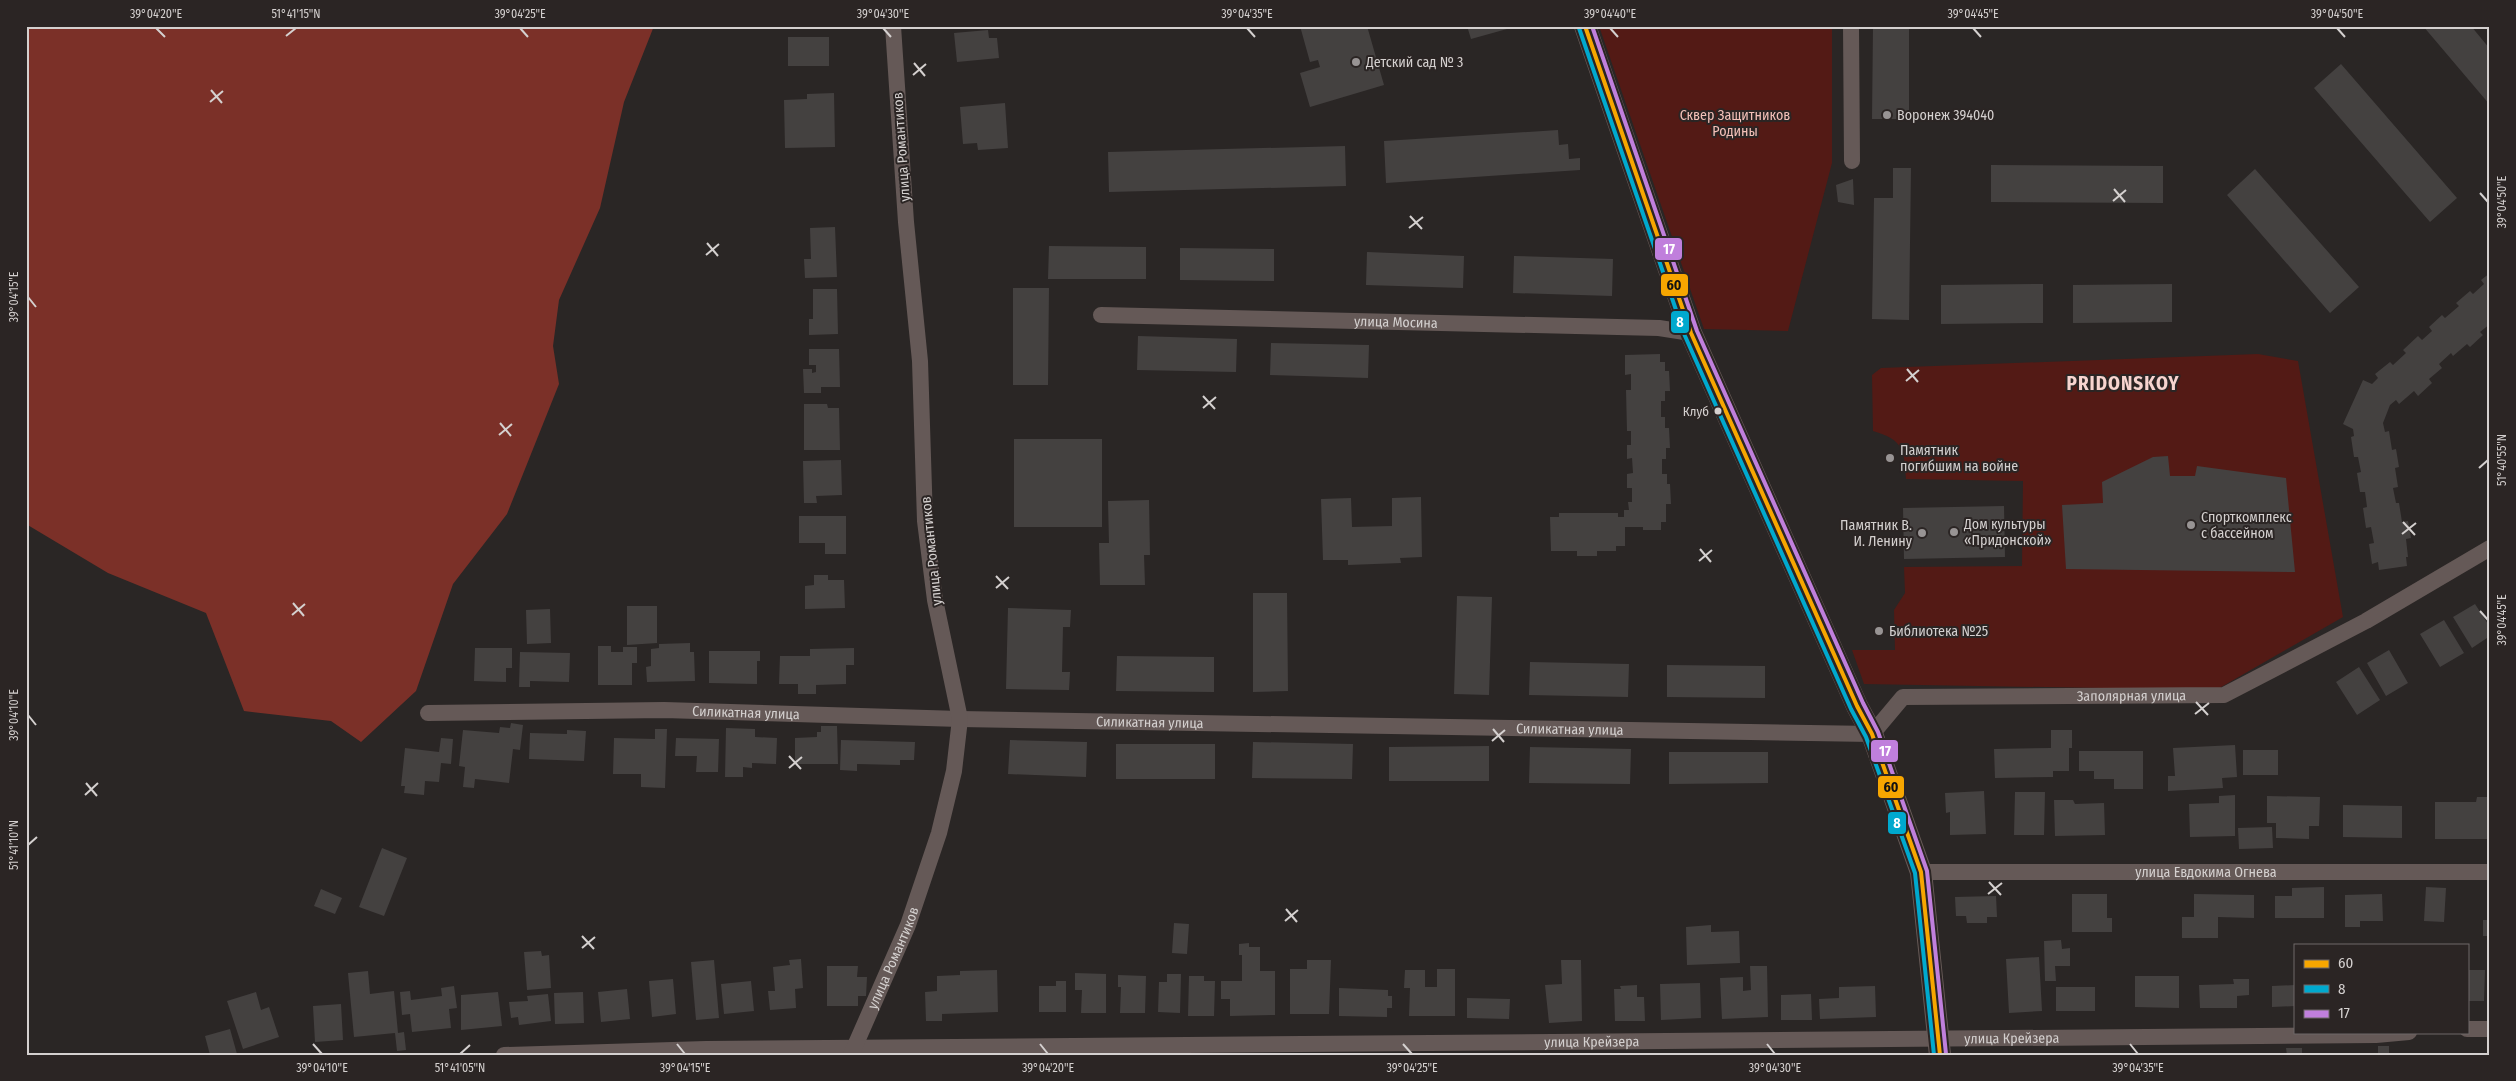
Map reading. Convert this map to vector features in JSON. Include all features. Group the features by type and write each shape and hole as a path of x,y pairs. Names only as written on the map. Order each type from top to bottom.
{"street":[{"name":"улица Романтиков","path":"852,1052 908,925 939,833 954,771 960,719 935,600 925,521 920,361 906,222 893,26"},
{"path":"1585,26 1691,333 1853,698 1872,734 1921,872 1939,1047"},
{"path":"1851,26 1852,161"},
{"name":"улица Мосина","path":"1101,315 1659,328 1691,333"},
{"name":"Заполярная улица","path":"1872,734 1904,697 2224,695 2366,621 2490,548"},
{"name":"Силикатная улица","path":"428,713 664,710 960,719 1872,734"},
{"name":"улица Евдокима Огнева","path":"1921,872 2490,872"},
{"path":"2468,1029 2490,1029"},
{"name":"улица Крейзера","path":"504,1055 706,1049 852,1052 1939,1047 2387,1034"}],"green space":[{"name":"Сквер Защитников Родины","path":"1599,26 1832,26 1832,163 1788,331 1704,329"},
{"path":"2258,354 2298,361 2343,617 2216,690 1864,684 1852,650 1895,650 1894,610 1905,593 1904,567 2022,566 2023,481 1906,479 1903,453 1897,442 1873,431 1872,375 1881,368"}],"shaded area":[{"path":"26,26 654,26 624,102 600,208 559,300 553,346 559,384 507,514 453,584 416,691 361,742 331,721 244,711 206,613 108,573 26,524"}],"building":[{"path":"1300,26 1367,26 1384,85 1310,107 1300,73 1320,67 1318,60 1310,62"},
{"path":"1467,26 1506,26 1507,29 1471,39"},
{"path":"1873,26 1909,26 1909,119 1872,119"},
{"path":"2423,26 2471,26 2490,49 2490,105"},
{"path":"988,30 989,38 997,38 999,58 957,62 954,33"},
{"path":"788,37 829,37 829,66 788,66"},
{"path":"2341,64 2457,198 2430,222 2314,88"},
{"path":"834,93 835,147 785,148 784,100 807,99 807,94"},
{"path":"1005,103 1008,148 978,150 977,143 963,144 960,107"},
{"path":"1558,130 1559,145 1568,144 1569,159 1580,158 1580,170 1386,183 1384,141"},
{"path":"1345,146 1346,186 1109,192 1108,152"},
{"path":"1991,165 2163,166 2163,203 1991,202"},
{"path":"1893,168 1911,168 1909,320 1872,319 1874,198 1893,198"},
{"path":"2255,169 2359,287 2330,313 2227,195"},
{"path":"1853,179 1854,205 1838,202 1836,185"},
{"path":"835,227 837,277 805,278 804,259 811,259 810,228"},
{"path":"1049,246 1146,247 1146,279 1048,279"},
{"path":"1180,248 1274,249 1274,281 1180,280"},
{"path":"1367,252 1464,256 1463,288 1366,285"},
{"path":"1514,256 1613,259 1612,296 1513,293"},
{"path":"2490,273 2490,324 2480,332 2483,335 2470,347 2467,344 2453,356 2451,353 2439,364 2442,368 2429,379 2432,383 2418,396 2414,391 2399,404 2396,400 2390,405 2383,423 2385,432 2389,431 2392,450 2396,449 2399,467 2395,468 2398,487 2393,488 2396,503 2399,503 2402,522 2408,521 2411,538 2406,539 2407,566 2379,570 2378,562 2372,564 2369,544 2374,543 2371,527 2366,528 2363,508 2367,507 2365,492 2360,492 2357,473 2361,472 2358,457 2354,457 2351,437 2354,436 2353,429 2343,424 2363,380 2372,384 2378,378 2375,374 2390,362 2393,365 2406,353 2403,350 2418,336 2422,340 2432,331 2429,327 2442,315 2445,318 2459,306 2456,303 2470,291 2473,294 2484,284 2481,280"},
{"path":"2043,284 2043,323 1941,324 1941,285"},
{"path":"2172,284 2172,322 2073,323 2073,285"},
{"path":"1013,288 1049,288 1048,385 1013,385"},
{"path":"813,289 837,289 838,334 809,335 809,319 813,319"},
{"path":"1138,336 1237,339 1236,372 1137,370"},
{"path":"1271,343 1369,345 1368,378 1270,375"},
{"path":"809,349 839,349 840,387 821,387 821,393 804,393 803,369 812,369 812,373 816,372 816,365 809,365"},
{"path":"1660,354 1660,362 1665,362 1665,371 1669,371 1670,391 1665,391 1665,401 1661,401 1661,417 1665,417 1665,428 1669,428 1670,448 1666,448 1666,459 1662,459 1662,474 1667,474 1667,484 1670,484 1671,504 1666,504 1666,522 1661,522 1661,530 1625,527 1625,546 1616,546 1616,551 1597,551 1597,556 1577,556 1577,551 1551,551 1550,517 1559,517 1559,513 1618,513 1618,517 1624,517 1624,510 1629,510 1628,502 1632,502 1632,488 1627,488 1627,474 1633,473 1632,458 1627,459 1627,445 1631,445 1631,431 1627,431 1626,390 1631,390 1631,374 1625,375 1625,355"},
{"path":"804,404 827,404 828,408 839,408 840,450 804,450"},
{"path":"1014,439 1102,439 1102,527 1014,527"},
{"path":"2168,456 2170,476 2195,476 2197,466 2286,478 2295,572 2066,569 2062,505 2103,503 2102,482 2153,457"},
{"path":"841,460 842,495 816,496 817,503 804,503 803,461"},
{"path":"1421,497 1422,557 1400,558 1401,563 1348,565 1348,560 1323,560 1321,499 1351,498 1352,527 1392,526 1392,498"},
{"path":"1149,500 1150,555 1144,555 1145,585 1100,585 1099,543 1109,543 1108,501"},
{"name":"Дом культуры «Придонской»","path":"2004,506 2005,557 1904,559 1903,508"},
{"path":"799,516 846,516 846,554 825,554 825,543 799,543"},
{"path":"814,575 828,575 828,580 844,580 845,608 805,609 805,586 814,585"},
{"path":"1253,593 1287,593 1288,691 1253,692"},
{"path":"1457,596 1492,597 1489,695 1454,694"},
{"path":"2475,604 2490,627 2490,636 2472,648 2453,617"},
{"path":"627,606 657,606 657,643 627,645"},
{"path":"1008,608 1071,610 1070,627 1063,627 1062,672 1070,672 1069,690 1006,689"},
{"path":"550,609 551,643 527,644 526,610"},
{"path":"2444,620 2464,653 2440,667 2420,634"},
{"path":"690,643 690,652 694,652 695,681 647,682 646,667 651,666 651,649 659,648 659,644"},
{"path":"598,646 611,646 611,652 623,652 623,647 637,647 637,663 632,663 632,685 598,685"},
{"path":"475,648 512,648 512,668 506,668 506,682 474,681"},
{"path":"854,648 854,665 846,665 846,684 816,685 816,694 798,694 798,684 779,684 780,656 810,656 810,649"},
{"path":"2389,650 2408,683 2386,696 2367,663"},
{"path":"709,651 760,651 760,661 757,661 757,684 709,683"},
{"path":"520,652 570,653 569,682 530,681 530,687 519,687"},
{"path":"1117,656 1214,657 1214,692 1116,691"},
{"path":"1530,662 1629,664 1628,697 1529,695"},
{"path":"1667,665 1765,666 1765,698 1667,697"},
{"path":"2359,667 2380,700 2357,715 2336,682"},
{"path":"511,723 523,725 520,750 513,749 509,783 475,779 474,788 463,787 465,767 459,766 463,730 499,733 500,727 510,728"},
{"path":"821,726 837,726 838,764 795,764 795,738 817,737 817,732 821,732"},
{"path":"726,728 755,729 755,737 777,738 776,764 752,763 752,768 743,767 743,777 725,777"},
{"path":"655,729 667,729 665,788 641,787 641,774 613,774 614,738 655,739"},
{"path":"567,730 586,731 584,761 529,759 530,733 567,734"},
{"path":"2051,730 2072,730 2072,748 2069,748 2069,771 2053,771 2053,777 1995,778 1994,749 2051,748"},
{"path":"441,738 453,739 451,764 441,763 439,782 425,781 424,795 404,793 405,786 401,786 405,748 439,752"},
{"path":"676,738 719,739 718,772 696,772 697,756 675,756"},
{"path":"841,740 915,742 914,760 900,760 900,765 857,764 857,771 840,770"},
{"path":"1010,740 1087,742 1086,777 1008,774"},
{"path":"1253,742 1353,744 1352,779 1252,778"},
{"path":"1116,744 1215,744 1215,779 1116,779"},
{"path":"2235,745 2237,777 2222,778 2223,788 2168,791 2168,776 2175,776 2173,748"},
{"path":"1489,746 1489,781 1389,781 1389,747"},
{"path":"1530,747 1631,749 1630,784 1529,783"},
{"path":"2243,750 2278,750 2278,775 2243,775"},
{"path":"2079,751 2143,751 2143,789 2114,789 2114,779 2094,779 2094,771 2079,771"},
{"path":"1669,752 1768,752 1768,783 1669,784"},
{"path":"1984,791 1986,834 1950,835 1950,812 1946,813 1945,793"},
{"path":"2015,792 2045,792 2044,835 2014,835"},
{"path":"2235,795 2235,836 2190,837 2189,804 2219,803 2219,796"},
{"path":"2267,796 2320,797 2319,826 2309,826 2309,839 2276,838 2276,823 2267,823"},
{"path":"2477,797 2488,797 2488,839 2435,839 2435,802 2476,802"},
{"path":"2054,800 2073,800 2075,804 2104,803 2105,835 2055,836"},
{"path":"2343,805 2402,806 2402,838 2343,837"},
{"path":"2272,827 2273,848 2239,849 2238,828"},
{"path":"382,848 407,858 384,916 359,907"},
{"path":"2324,887 2324,918 2275,918 2275,896 2292,896 2292,888"},
{"path":"2426,887 2446,888 2444,922 2424,921"},
{"path":"321,889 342,898 335,914 314,906"},
{"path":"2072,894 2107,894 2107,918 2112,918 2112,932 2072,932"},
{"path":"2194,894 2254,895 2254,918 2218,917 2218,938 2182,938 2182,917 2194,917"},
{"path":"2382,894 2383,921 2360,921 2360,927 2345,927 2345,895"},
{"path":"1996,896 1997,917 1987,917 1987,923 1967,923 1966,916 1956,916 1955,897"},
{"path":"2483,920 2490,920 2490,936 2483,936"},
{"path":"1174,923 1189,924 1187,954 1172,953"},
{"path":"1711,925 1711,932 1739,931 1740,963 1687,965 1686,927"},
{"path":"2061,940 2062,949 2070,948 2070,966 2055,966 2056,981 2045,981 2044,941"},
{"path":"1249,943 1249,947 1260,947 1260,971 1275,971 1275,1015 1230,1016 1230,999 1221,999 1221,981 1242,981 1242,955 1239,955 1239,944"},
{"path":"541,951 542,956 549,955 551,988 527,990 524,952"},
{"path":"2039,957 2042,1011 2009,1013 2006,959"},
{"path":"801,959 803,988 795,989 796,1008 770,1010 768,991 775,991 773,967 790,965 789,960"},
{"path":"714,960 719,1018 696,1020 691,962"},
{"path":"1307,960 1331,960 1329,1014 1290,1014 1290,969 1307,969"},
{"path":"1561,960 1581,960 1582,1021 1549,1023 1545,985 1562,984"},
{"path":"827,966 858,966 857,977 867,977 866,996 858,996 858,1006 827,1006"},
{"path":"1750,966 1767,966 1768,1017 1722,1019 1720,978 1743,977 1743,991 1751,990"},
{"path":"1437,969 1455,969 1455,1016 1409,1016 1410,988 1404,988 1405,970 1425,970 1425,987 1437,987"},
{"path":"997,970 998,1012 942,1014 942,1021 926,1021 925,992 937,991 937,976 960,975 960,971"},
{"path":"2468,970 2485,970 2484,1001 2468,1001"},
{"path":"368,971 370,994 394,991 398,1033 404,1032 406,1050 397,1051 395,1033 354,1037 348,973"},
{"path":"1075,973 1106,974 1106,1013 1081,1013 1082,990 1075,990"},
{"path":"1167,974 1181,974 1180,1013 1158,1012 1159,982 1167,982"},
{"path":"1118,975 1146,976 1145,1013 1120,1013 1121,987 1118,987"},
{"path":"1189,976 1204,976 1204,981 1215,981 1214,1016 1188,1016"},
{"path":"2135,976 2179,976 2179,1008 2135,1007"},
{"path":"673,979 676,1014 652,1017 649,981"},
{"path":"2233,979 2249,979 2249,995 2237,996 2237,1008 2200,1008 2199,985 2234,984"},
{"path":"751,981 754,1011 724,1014 721,984"},
{"path":"1056,981 1066,981 1066,1012 1039,1012 1039,986 1056,986"},
{"path":"1700,983 1701,1018 1661,1020 1660,984"},
{"path":"1637,985 1637,997 1644,997 1645,1021 1615,1021 1614,989 1621,989 1620,986"},
{"path":"2294,985 2294,1006 2272,1007 2272,986"},
{"path":"454,986 457,1008 449,1009 451,1028 412,1032 410,1014 402,1015 400,992 410,991 411,1000 442,996 441,988"},
{"path":"1875,986 1876,1017 1820,1019 1819,999 1839,998 1839,987"},
{"path":"2056,987 2095,987 2095,1011 2056,1011"},
{"path":"1339,988 1388,990 1388,996 1392,996 1392,1008 1387,1008 1387,1017 1339,1016"},
{"path":"627,989 630,1019 601,1022 598,992"},
{"path":"256,992 261,1010 269,1007 279,1037 243,1049 227,1001"},
{"path":"498,992 502,1026 461,1030 461,995"},
{"path":"583,992 584,1023 555,1024 554,993"},
{"path":"548,994 551,1021 519,1025 518,1017 511,1018 509,1002 528,1001 527,996"},
{"path":"1811,994 1812,1020 1781,1020 1781,995"},
{"path":"1467,998 1510,999 1509,1019 1467,1018"},
{"path":"341,1004 343,1040 315,1042 313,1006"},
{"path":"230,1029 237,1054 210,1055 205,1036"},
{"path":"2378,1046 2389,1046 2389,1055 2378,1055"},
{"path":"2286,1048 2302,1048 2302,1055 2287,1055"}],"transit line":[{"name":"60","path":"1585,26 1691,333 1857,706 1872,734 1921,872 1940,1055"},
{"name":"17","path":"1592,26 1697,331 1863,703 1878,732 1927,871 1946,1054"},
{"name":"8","path":"1579,28 1685,336 1851,709 1866,737 1915,873 1934,1055"}],"place":[{"name":"Детский сад № 3","path":"1356,62"},
{"name":"Воронеж 394040","path":"1887,115"},
{"name":"Клуб","path":"1718,411"},
{"name":"Памятник погибшим на войне","path":"1890,458"},
{"name":"Спорткомплекс с бассейном","path":"2191,525"},
{"name":"Дом культуры «Придонской»","path":"1954,532"},
{"name":"Памятник В. И. Ленину","path":"1922,533"},
{"name":"Библиотека №25","path":"1879,631"}],"district":[{"name":"PRIDONSKOY","path":"2123,383"}]}
